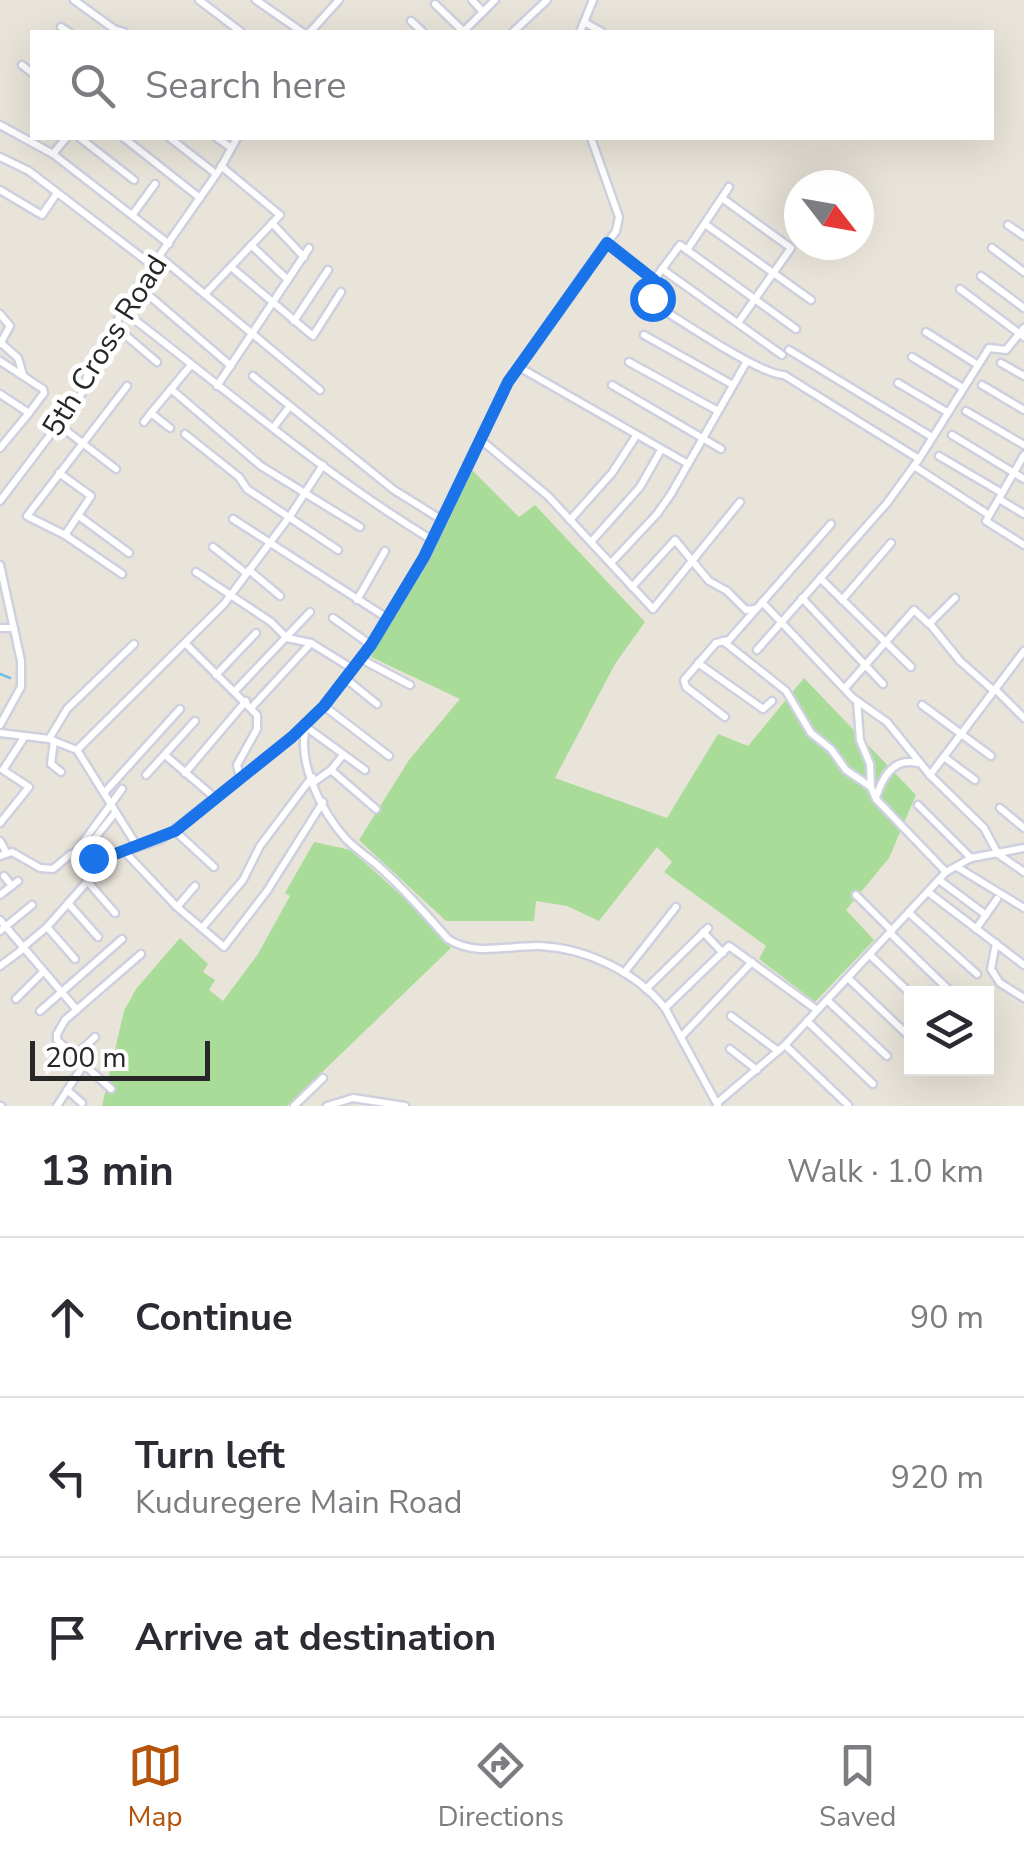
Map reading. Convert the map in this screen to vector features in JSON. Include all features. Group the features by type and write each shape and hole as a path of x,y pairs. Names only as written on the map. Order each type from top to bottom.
{"street":[{"path":"74,0 115,30"},
{"path":"199,0 239,30"},
{"path":"258,0 303,30"},
{"path":"308,30 338,0"},
{"path":"472,0 483,12"},
{"path":"466,30 495,0"},
{"path":"515,30 546,0"},
{"path":"581,30 594,0"},
{"path":"435,4 462,30"},
{"path":"411,21 421,30"},
{"path":"584,22 598,30"},
{"path":"61,26 66,30"},
{"path":"22,65 30,71"},
{"path":"0,125 30,138"},
{"path":"34,140 168,244"},
{"path":"53,154 64,140"},
{"path":"83,140 134,180"},
{"path":"127,140 200,198"},
{"path":"173,140 280,215 205,294"},
{"path":"219,140 230,147"},
{"name":"5th Cross Road","path":"1,497 82,393 90,368 122,310 236,140"},
{"path":"0,841 3,854 12,852 40,868 53,868 80,852 93,858 110,856 175,831 307,725 324,706 371,645 432,540 519,367 616,232 619,217 592,140"},
{"path":"0,158 29,171 153,266"},
{"path":"133,214 155,184"},
{"path":"687,250 730,187"},
{"path":"0,190 42,215 57,193"},
{"path":"722,198 791,248 738,323"},
{"path":"272,224 304,256"},
{"path":"705,224 811,300"},
{"path":"1008,225 1024,236"},
{"path":"607,243 654,280 652,302 748,361 784,375 989,516"},
{"path":"252,245 288,280"},
{"path":"654,280 680,245 796,329"},
{"path":"217,386 309,248"},
{"path":"992,248 1024,272"},
{"path":"160,256 320,390"},
{"path":"231,266 313,336 341,292"},
{"path":"294,320 328,270"},
{"path":"662,270 738,323 932,437"},
{"path":"981,276 1024,308"},
{"path":"138,286 231,366"},
{"path":"757,650 886,503 989,348 1006,350 1023,333 960,289"},
{"path":"122,310 273,428 387,512 432,540"},
{"path":"0,314 10,326 0,343 18,358 24,376"},
{"path":"116,327 158,362"},
{"path":"926,332 978,365"},
{"path":"644,335 733,385"},
{"path":"912,357 962,388"},
{"path":"610,564 658,514 748,361"},
{"path":"0,362 41,386 44,393 0,448"},
{"path":"629,362 718,411"},
{"path":"1001,363 1024,376"},
{"path":"144,422 191,365"},
{"path":"519,367 688,464"},
{"path":"253,376 394,490 442,520"},
{"path":"898,383 947,412"},
{"path":"612,385 722,448"},
{"path":"982,385 1024,410"},
{"path":"122,574 65,536 26,516 127,386"},
{"path":"171,389 261,466 360,527"},
{"path":"0,394 28,413"},
{"path":"273,428 290,406"},
{"path":"152,412 170,428"},
{"path":"966,412 1024,445"},
{"path":"59,425 116,469"},
{"path":"185,434 239,477 248,490 338,550"},
{"path":"570,520 612,473 636,436"},
{"path":"952,436 1024,478"},
{"path":"481,440 548,496 652,609 740,502"},
{"path":"590,542 640,487 662,450"},
{"path":"939,456 1024,514"},
{"path":"1024,456 986,521 1024,545"},
{"path":"77,750 232,595 323,465"},
{"path":"58,473 89,492 90,498 65,536"},
{"path":"79,516 129,553"},
{"path":"233,520 387,618"},
{"path":"725,717 684,685 684,680 716,643 728,640 832,524"},
{"path":"632,587 676,540 709,581 727,591 746,610 755,609"},
{"path":"842,600 892,543"},
{"path":"214,547 280,596"},
{"path":"356,600 384,551"},
{"path":"0,565 21,661 21,687 1,721"},
{"path":"196,572 271,622 287,638 311,643 353,670"},
{"path":"820,578 911,668"},
{"path":"802,598 883,684"},
{"path":"929,624 956,598"},
{"path":"762,602 857,700 886,722 930,776 984,828 998,854 1024,872"},
{"path":"845,688 914,610 960,661 1024,718"},
{"path":"235,691 310,612"},
{"path":"333,618 371,645"},
{"path":"0,628 14,628"},
{"path":"216,675 256,633"},
{"path":"723,641 786,691 811,733 828,746 846,770 871,787"},
{"path":"185,643 257,715 257,730 237,764 240,778"},
{"path":"185,773 311,643"},
{"path":"60,772 51,764 51,740 66,709 134,644"},
{"path":"930,776 1024,651"},
{"path":"361,659 410,685"},
{"path":"698,663 763,709 772,701"},
{"path":"346,679 377,704"},
{"path":"857,700 860,740 870,764 876,800 946,872"},
{"path":"324,706 389,756"},
{"path":"922,706 991,756"},
{"path":"104,792 180,708"},
{"path":"146,775 195,721"},
{"path":"307,725 365,770"},
{"path":"307,725 302,740 304,758 322,802 344,836 448,939 476,949 542,946 582,954 624,973 664,1008 718,1105 782,1048 946,872 972,858 1024,848"},
{"path":"0,733 26,734 77,750 138,846"},
{"path":"0,823 29,787 1,773 26,734"},
{"path":"165,755 214,797"},
{"path":"202,928 243,880 260,846 313,780 331,770 342,755"},
{"path":"944,756 974,780"},
{"path":"876,800 893,767 907,760 919,763"},
{"path":"331,770 376,809"},
{"path":"74,854 122,789"},
{"path":"124,852 176,907 224,946 268,891 322,802"},
{"path":"918,805 972,858"},
{"path":"1000,808 1024,828"},
{"path":"91,843 115,813"},
{"path":"175,831 214,866"},
{"path":"0,966 48,927 110,856"},
{"path":"956,866 1024,908"},
{"path":"0,895 15,883 4,876"},
{"path":"939,880 986,914"},
{"path":"88,882 115,913"},
{"path":"176,907 195,886"},
{"path":"928,892 1024,964"},
{"path":"856,896 945,986"},
{"path":"976,929 997,899"},
{"path":"68,903 98,937"},
{"path":"32,904 2,926 77,1010"},
{"path":"624,973 676,907"},
{"path":"909,912 977,974"},
{"path":"48,927 74,960"},
{"path":"646,989 705,930 723,952"},
{"path":"40,1011 122,939"},
{"path":"996,944 991,969 1000,983 1024,998"},
{"path":"664,1008 733,946 818,1010"},
{"path":"111,1090 58,1040 57,1034 65,1020 140,954"},
{"path":"870,955 904,987"},
{"path":"1016,958 1024,974"},
{"path":"680,1037 752,962"},
{"path":"16,999 43,972"},
{"path":"849,979 904,1031"},
{"path":"827,1000 887,1056"},
{"path":"731,1016 782,1048 848,1105"},
{"path":"807,1021 874,1084"},
{"path":"72,1053 79,1052 96,1036"},
{"path":"730,1049 757,1070"},
{"path":"57,1106 84,1064"},
{"path":"294,1106 323,1078"},
{"path":"67,1090 82,1103"},
{"path":"327,1106 353,1098 406,1106"}],"green space":[{"path":"472,470 519,517 535,505 645,622 615,664 555,778 667,818 718,734 748,746 804,678 916,795 889,858 846,910 874,940 815,1002 759,959 766,946 664,872 672,862 657,847 599,921 567,906 536,901 534,921 446,921 359,840 409,760 460,699 371,657"},
{"path":"314,842 351,850 451,948 287,1106 102,1106 124,1011 136,989 180,938 208,964 203,972 215,980 209,990 223,1001 258,954 290,896 285,893"}],"waterway":[{"path":"0,674 10,678"}],"route":[{"path":"93,858 162,839 175,831 292,737 324,706 371,645 424,557 508,382 607,243 654,280 652,298"}]}
